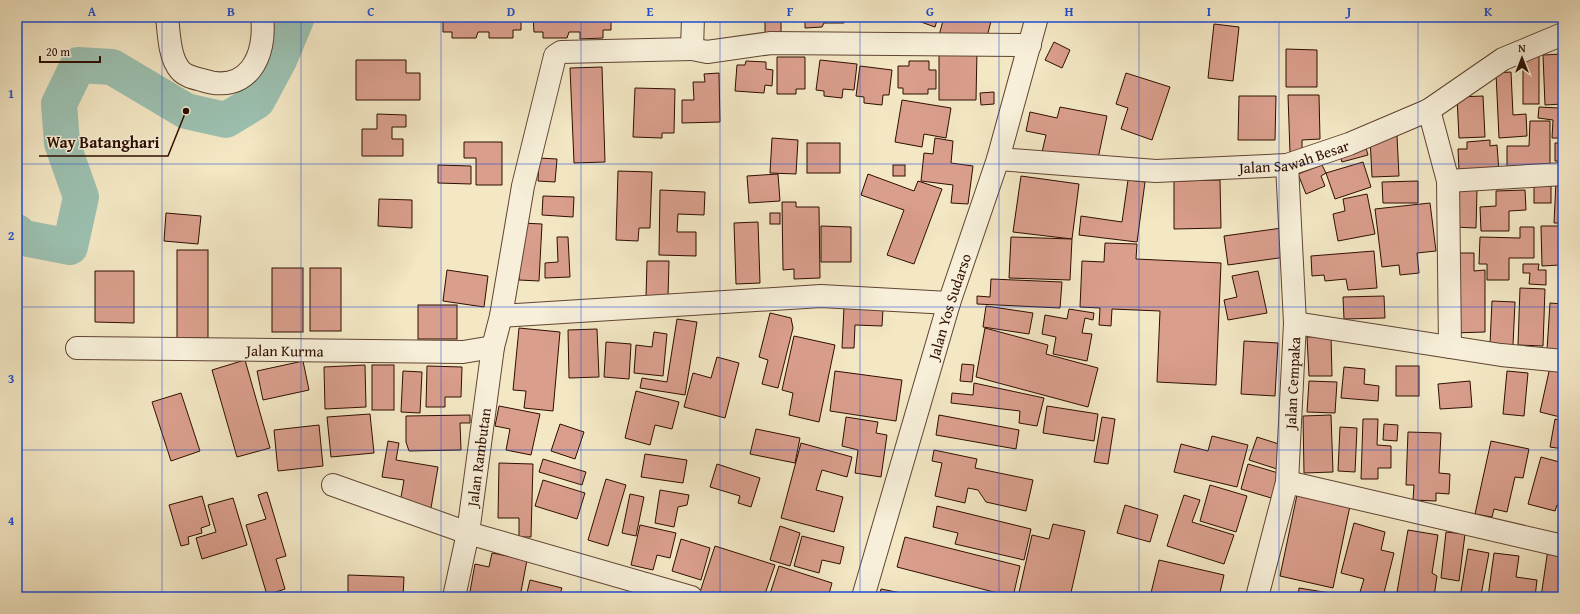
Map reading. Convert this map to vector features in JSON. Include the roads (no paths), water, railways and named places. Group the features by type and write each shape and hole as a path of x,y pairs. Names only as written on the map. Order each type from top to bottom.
{"street":[{"path":"167,17 172,56 179,70 186,75 212,84 234,83 248,74 260,54 262,17"},
{"path":"692,49 693,17"},
{"name":"Jalan Yos Sudarso","path":"863,597 949,303 998,159 1038,17"},
{"name":"Jalan Sawah Besar","path":"998,159 1156,171 1287,165 1349,144 1429,110 1503,59 1563,34"},
{"name":"Jalan Rambutan","path":"454,597 468,532 493,347 501,316 524,186 555,56 561,52 692,49 707,52 771,43 1030,45"},
{"path":"1429,110 1448,181 1450,347"},
{"name":"Jalan Cempaka","path":"1257,597 1287,482 1296,323 1287,165"},
{"path":"1448,181 1563,174"},
{"path":"501,316 821,296 949,303"},
{"path":"1296,323 1501,355 1563,361"},
{"name":"Jalan Kurma","path":"77,348 463,352 493,347"},
{"path":"1287,482 1563,546"},
{"path":"333,485 468,532 691,597"}],"waterway":[{"path":"17,232 19,237 70,247 81,197 62,143 59,104 78,65 112,67 186,111 226,120 257,101 279,60 297,17"}],"place":[{"name":"Way Batanghari","path":"186,111"}]}
